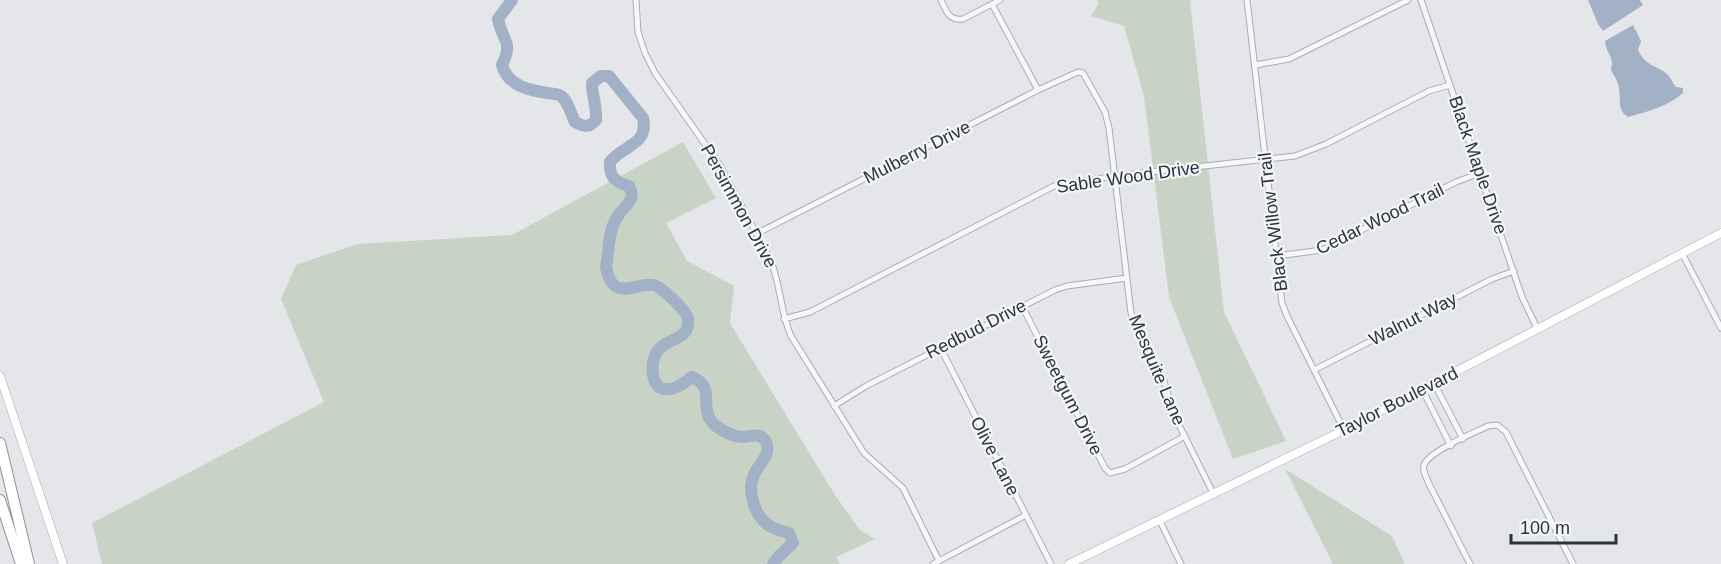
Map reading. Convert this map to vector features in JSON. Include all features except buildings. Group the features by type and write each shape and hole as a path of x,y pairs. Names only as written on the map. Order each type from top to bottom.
{"highway":[{"path":"0,443 29,564"},
{"path":"0,500 21,564"}],"street":[{"name":"Persimmon Drive","path":"636,0 638,32 645,53 655,73 719,164 756,234 775,271 784,319 791,336 864,453 903,488 936,562"},
{"path":"941,0 950,17 956,20 963,19 1000,0"},
{"name":"Black Willow Trail","path":"1247,0 1282,303 1344,430"},
{"path":"1255,64 1289,59 1408,0"},
{"name":"Black Maple Drive","path":"1421,0 1522,297 1537,328"},
{"path":"992,4 1038,90"},
{"name":"Mulberry Drive","path":"756,234 1038,90 1078,72"},
{"name":"Mesquite Lane","path":"1078,72 1086,76 1105,112 1131,313 1164,381 1174,415 1213,493"},
{"name":"Sable Wood Drive","path":"784,319 810,312 1054,186 1115,176 1295,156 1311,151 1429,91 1450,85"},
{"name":"Cedar Wood Trail","path":"1277,256 1322,250 1456,182 1480,173"},
{"name":"Taylor Boulevard","path":"1069,564 1344,430 1721,233"},
{"path":"1682,253 1721,328"},
{"name":"Walnut Way","path":"1314,370 1492,279 1514,271"},
{"name":"Redbud Drive","path":"834,406 866,386 940,347 1067,286 1126,278"},
{"name":"Sweetgum Drive","path":"1022,306 1105,468 1110,473 1125,469 1185,436"},
{"name":"Olive Lane","path":"940,347 1051,564"},
{"path":"0,376 63,564"},
{"path":"1434,383 1463,439"},
{"path":"1422,389 1451,446"},
{"path":"1470,564 1429,484 1424,464 1431,455 1488,426 1497,425 1506,432 1573,564"},
{"path":"936,562 1026,515"},
{"path":"1159,519 1181,564"}],"shaded area":[{"path":"1097,0 1190,0 1224,312 1286,441 1233,459 1169,297 1144,96 1124,26 1091,16 1099,3"},
{"path":"683,142 716,198 666,223 687,261 734,286 730,323 835,495 860,530 875,539 836,557 840,564 102,564 92,523 324,402 281,299 296,265 357,244 512,235"},
{"path":"1285,469 1392,536 1405,564 1333,564"}],"water":[{"path":"1588,0 1640,0 1643,5 1603,31"},
{"path":"1633,25 1641,41 1638,50 1641,56 1668,75 1676,87 1683,88 1683,93 1664,105 1628,117 1621,108 1619,86 1611,70 1612,61 1605,41"}],"waterway":[{"path":"512,0 498,19 507,46 502,65 509,78 520,86 561,96 575,122 586,126 596,120 592,83 601,76 609,76 643,118 644,127 638,140 610,162 612,175 620,183 629,186 632,196 613,224 606,267 609,278 619,288 657,286 687,315 688,326 685,331 656,353 653,362 656,384 664,389 671,389 692,377 700,381 706,393 707,413 716,426 735,436 755,435 766,442 766,455 752,481 753,502 763,521 773,528 789,533 793,543 773,564"}]}
